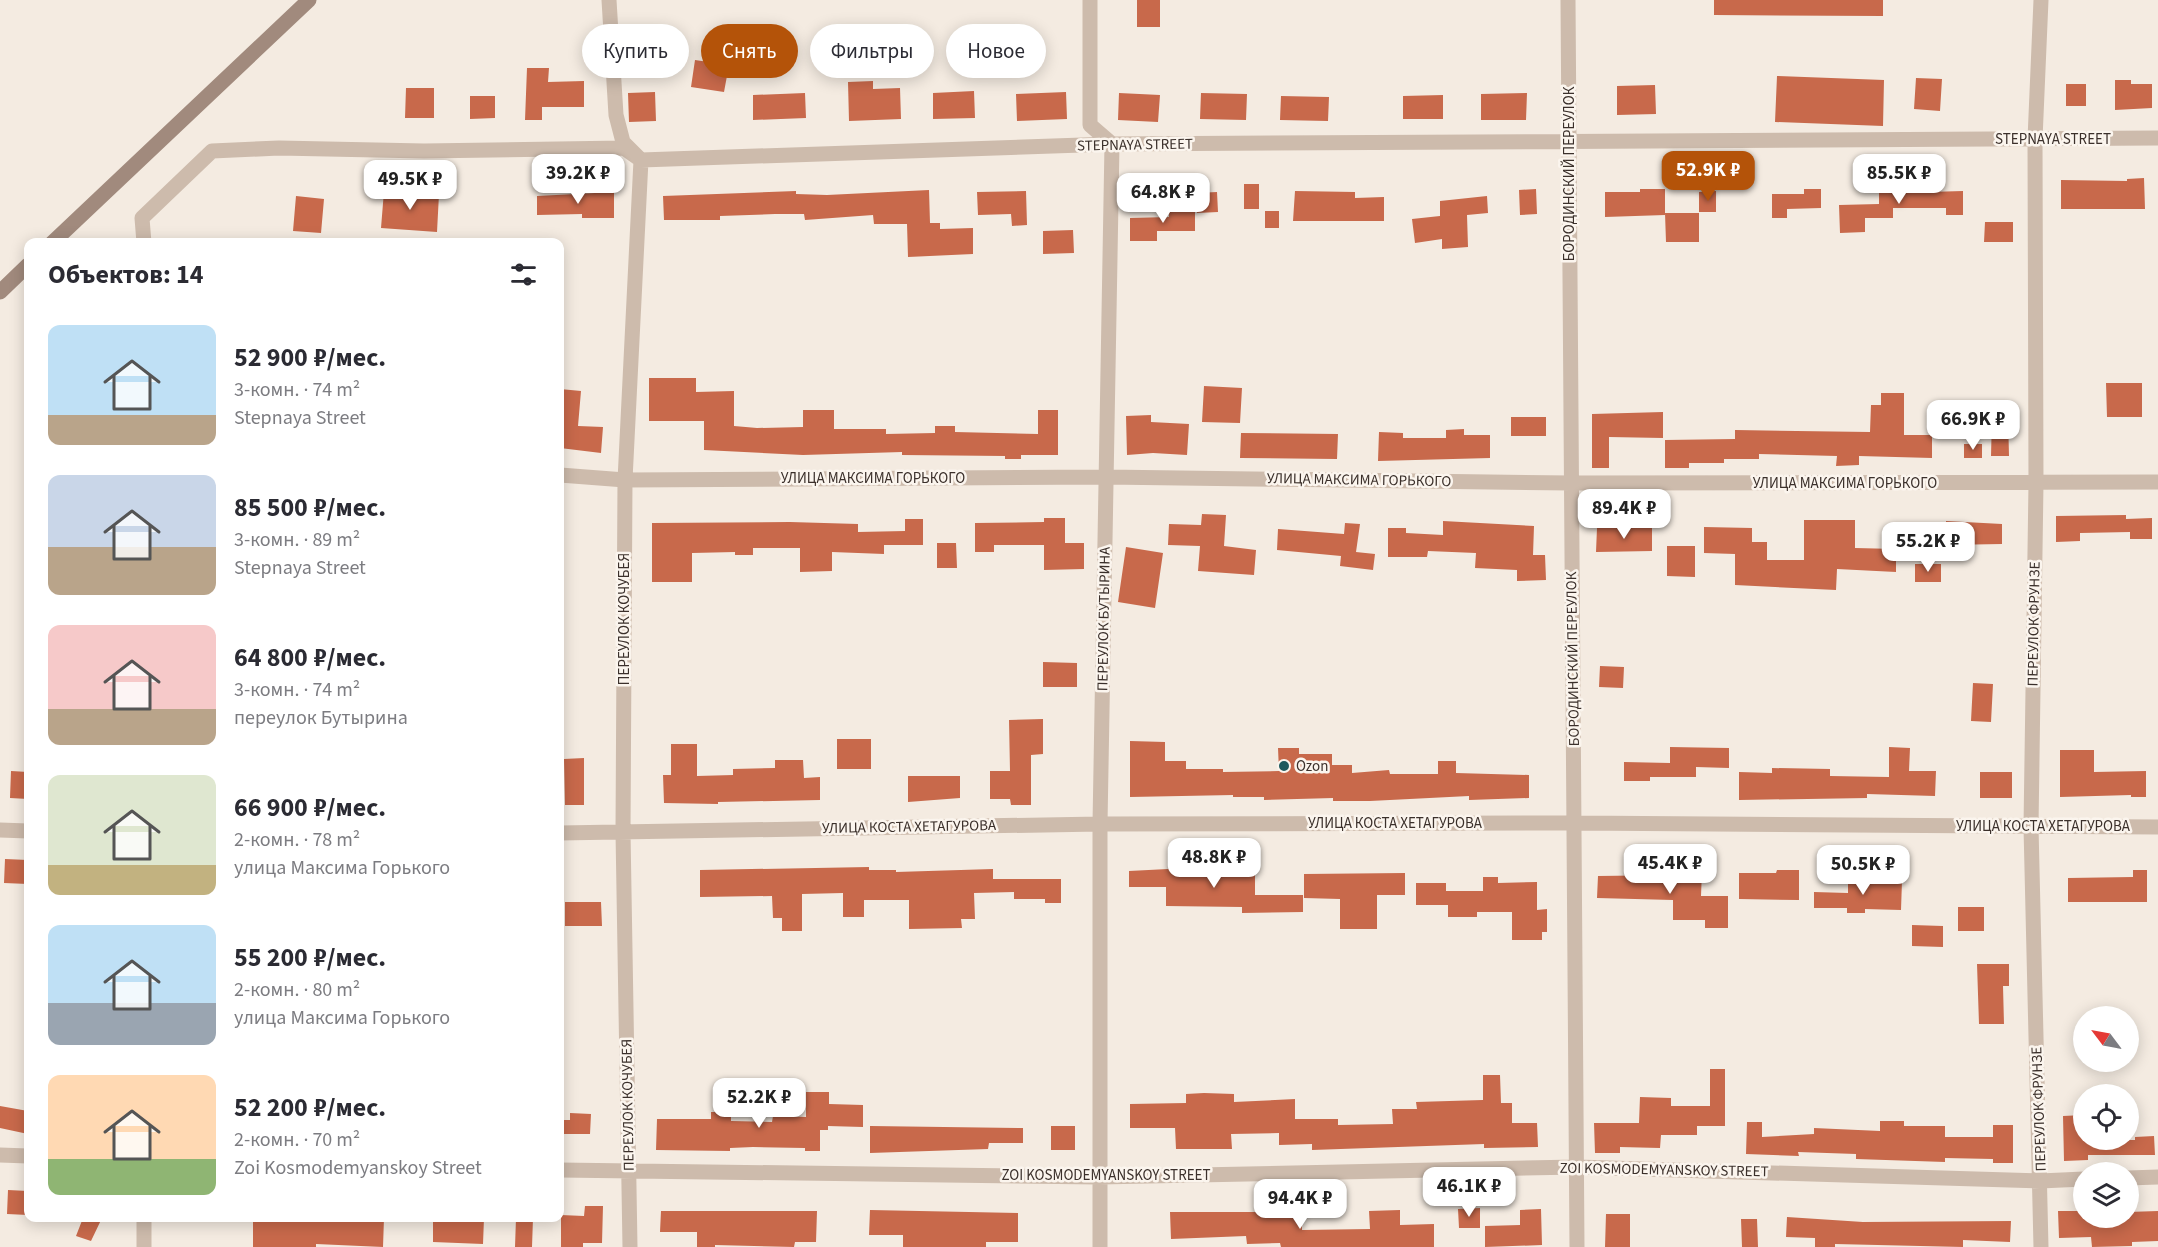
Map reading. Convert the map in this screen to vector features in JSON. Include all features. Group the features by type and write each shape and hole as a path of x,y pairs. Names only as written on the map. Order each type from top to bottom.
{"street":[{"path":"57,238 309,0"},
{"path":"609,0 616,116 623,142 641,160"},
{"path":"1090,0 1090,125 1112,144"},
{"name":"БОРОДИНСКИЙ ПЕРЕУЛОК","path":"1568,0 1577,1247"},
{"name":"ПЕРЕУЛОК ФРУНЗЕ","path":"2041,0 2035,139 2036,483 2031,827 2041,1247"},
{"name":"STEPNAYA STREET","path":"144,238 142,218 212,151 279,148 424,151 624,148 641,160 1112,144 2158,138"},
{"name":"ПЕРЕУЛОК БУТЫРИНА","path":"1100,1247 1100,824 1112,144"},
{"name":"ПЕРЕУЛОК КОЧУБЕЯ","path":"630,1247 623,832 625,480 641,160"},
{"path":"0,292 24,269"},
{"name":"УЛИЦА МАКСИМА ГОРЬКОГО","path":"564,476 625,480 1106,477 1570,483 2158,482"},
{"name":"УЛИЦА КОСТА ХЕТАГУРОВА","path":"564,832 1100,824 1575,823 2158,827"},
{"path":"0,830 24,831"},
{"path":"0,1155 24,1156"},
{"name":"ZOI KOSMODEMYANSKOY STREET","path":"564,1170 1100,1177 1577,1167 2040,1181 2073,1180"},
{"path":"2139,1178 2158,1177"},
{"path":"144,1222 144,1247"}],"building":[{"path":"1137,0 1160,0 1160,27 1137,27"},
{"path":"1714,0 1883,0 1883,16 1714,15"},
{"path":"695,60 701,61 701,78 727,78 724,92 691,87"},
{"path":"527,68 549,68 548,82 584,81 584,107 542,107 542,120 525,120"},
{"path":"1777,76 1884,80 1883,126 1775,122"},
{"path":"1916,78 1942,79 1940,111 1914,109"},
{"path":"2115,80 2131,80 2131,84 2152,84 2152,108 2115,110"},
{"path":"873,81 873,89 900,88 901,119 849,121 848,82"},
{"path":"2066,84 2086,84 2086,106 2066,106"},
{"path":"1655,85 1656,114 1617,115 1617,86"},
{"path":"406,88 434,88 434,118 405,118"},
{"path":"974,91 975,118 933,119 933,93"},
{"path":"655,92 656,121 629,122 628,93"},
{"path":"1066,92 1067,119 1017,121 1016,94"},
{"path":"805,93 806,118 753,120 753,95"},
{"path":"1119,93 1160,95 1158,122 1118,120"},
{"path":"1201,93 1247,94 1246,120 1200,119"},
{"path":"1527,93 1526,120 1481,120 1481,94"},
{"path":"1443,95 1443,119 1403,119 1403,96"},
{"path":"470,96 495,96 495,118 470,119"},
{"path":"1281,96 1329,97 1328,121 1280,120"},
{"path":"2144,178 2145,209 2061,209 2061,180 2127,181 2127,179"},
{"path":"1906,183 1929,183 1929,192 1963,191 1963,215 1946,215 1946,208 1893,208 1893,218 1865,218 1865,232 1840,233 1839,205 1879,204 1879,188 1906,188"},
{"path":"1244,184 1259,184 1259,209 1244,209"},
{"path":"1536,189 1537,214 1520,215 1519,190"},
{"path":"1640,189 1665,189 1665,215 1605,217 1605,192 1640,192"},
{"path":"1804,189 1821,189 1821,208 1787,209 1787,218 1772,218 1772,194 1804,194"},
{"path":"929,190 930,223 940,223 940,229 973,228 973,254 908,257 907,224 874,224 873,215 805,220 804,214 775,214 720,216 720,220 664,220 663,196 796,191 796,194 827,195"},
{"path":"384,191 439,194 437,232 381,228"},
{"path":"1026,191 1027,225 1012,226 1011,214 978,215 977,192"},
{"path":"1295,191 1355,192 1355,198 1384,197 1384,221 1293,221"},
{"path":"1716,191 1716,212 1699,212 1699,192"},
{"path":"614,192 614,218 582,218 582,214 537,215 537,196"},
{"path":"1217,192 1218,212 1197,213 1196,193"},
{"path":"296,196 324,199 321,233 293,231"},
{"path":"1487,196 1488,213 1467,215 1468,247 1442,249 1442,239 1415,243 1412,219 1440,216 1440,201"},
{"path":"1169,207 1195,207 1195,231 1157,231 1157,241 1130,241 1130,218 1169,217"},
{"path":"1265,211 1279,211 1279,228 1265,228"},
{"path":"1665,213 1699,213 1699,242 1666,242"},
{"path":"1985,222 2013,222 2013,242 1984,242"},
{"path":"1073,230 1074,253 1043,254 1043,231"},
{"path":"649,378 696,378 696,392 734,391 734,426 757,428 803,427 803,410 834,410 834,429 886,429 886,434 935,433 935,426 955,426 955,432 1038,434 1038,410 1058,410 1058,455 1021,455 1021,459 1005,459 1005,456 902,455 902,452 803,455 704,450 704,421 649,421"},
{"path":"2106,383 2142,383 2142,417 2107,417"},
{"path":"1204,386 1242,388 1240,423 1202,422"},
{"path":"564,389 581,391 578,426 603,427 601,453 564,448"},
{"path":"1881,393 1904,393 1904,435 1932,435 1932,458 1859,456 1859,465 1836,466 1837,456 1759,454 1759,459 1724,459 1724,463 1689,463 1689,468 1665,468 1665,440 1735,439 1735,430 1870,432 1871,405 1881,405"},
{"path":"1663,412 1663,438 1609,437 1609,468 1592,468 1592,414"},
{"path":"1151,415 1151,422 1189,424 1187,455 1153,453 1127,455 1126,416"},
{"path":"1511,417 1546,417 1546,436 1511,436"},
{"path":"1992,417 2008,417 2009,456 1991,456"},
{"path":"1464,429 1464,435 1490,435 1490,458 1378,461 1379,432 1403,433 1403,438 1446,438 1446,430"},
{"path":"1241,433 1338,434 1337,459 1240,458"},
{"path":"1964,444 1982,444 1982,458 1964,458"},
{"path":"1202,514 1226,515 1224,546 1256,550 1254,575 1198,571 1200,546 1168,545 1169,524 1201,525"},
{"path":"2126,515 2126,519 2152,518 2152,539 2130,539 2130,532 2080,533 2080,541 2056,542 2056,516"},
{"path":"1044,518 1065,518 1065,543 1084,543 1084,569 1044,570 1044,545 994,545 994,552 975,552 975,523 1044,522"},
{"path":"905,519 923,519 923,545 884,545 884,554 832,552 832,571 800,572 800,548 753,548 753,555 735,555 735,552 692,553 692,582 652,582 652,523 858,524 858,532 905,531"},
{"path":"1804,520 1855,520 1855,548 1896,549 1896,572 1837,569 1836,590 1735,585 1735,554 1704,553 1704,527 1752,528 1752,542 1767,542 1767,560 1804,560"},
{"path":"1443,521 1534,526 1533,555 1545,555 1546,580 1517,581 1517,570 1475,568 1476,553 1428,551 1427,557 1388,557 1388,528 1406,528 1406,533 1443,535"},
{"path":"1946,521 2002,524 2002,544 1946,545"},
{"path":"1345,523 1360,524 1356,552 1375,554 1373,570 1340,566 1341,556 1277,550 1278,529 1344,534"},
{"path":"1597,528 1652,528 1652,551 1596,552"},
{"path":"937,543 956,543 957,568 937,568"},
{"path":"1667,546 1695,546 1695,577 1667,576"},
{"path":"1126,547 1163,553 1155,608 1118,602"},
{"path":"1915,564 1941,564 1941,582 1915,582"},
{"path":"1043,662 1077,663 1077,687 1043,687"},
{"path":"1600,666 1624,667 1623,688 1599,687"},
{"path":"1973,683 1993,684 1991,722 1971,721"},
{"path":"1043,719 1043,754 1031,755 1031,805 1011,805 1010,799 990,799 990,771 1010,771 1009,720"},
{"path":"837,739 871,739 871,769 837,769"},
{"path":"1130,741 1165,742 1165,761 1186,761 1186,769 1223,769 1223,772 1279,771 1278,748 1299,748 1299,754 1332,754 1332,765 1352,765 1352,773 1389,770 1390,774 1438,774 1438,761 1456,761 1456,773 1529,775 1529,798 1469,800 1469,796 1333,801 1333,798 1264,800 1264,797 1233,797 1233,795 1130,797"},
{"path":"671,744 697,744 697,776 733,775 733,769 775,768 775,760 803,760 804,778 820,777 820,800 718,802 718,804 664,803 663,775 671,775"},
{"path":"1670,747 1729,748 1729,768 1696,767 1696,777 1650,777 1650,781 1624,781 1624,762 1670,763"},
{"path":"1889,747 1910,748 1909,771 1936,771 1935,796 1867,794 1867,798 1739,800 1739,772 1772,773 1772,768 1830,769 1830,776 1889,777"},
{"path":"2060,750 2094,750 2094,772 2146,771 2146,797 2131,797 2131,795 2060,797"},
{"path":"584,758 584,805 565,805 564,759"},
{"path":"11,771 24,772 24,799 10,798"},
{"path":"1980,772 2012,772 2012,798 1980,798"},
{"path":"908,776 960,776 960,798 908,802"},
{"path":"1207,858 1223,858 1223,871 1255,871 1255,895 1303,895 1303,912 1242,913 1242,907 1166,906 1166,887 1129,887 1129,871 1207,867"},
{"path":"5,859 24,860 24,884 4,883"},
{"path":"869,867 869,870 896,870 896,872 993,869 993,879 1061,879 1061,903 1045,903 1045,899 1014,899 1014,892 974,893 975,919 961,919 962,928 909,929 909,900 864,900 864,917 843,917 843,893 802,894 802,931 782,931 782,918 773,918 772,896 700,897 700,870"},
{"path":"1674,870 1702,870 1701,896 1728,896 1728,928 1705,928 1705,920 1673,920 1673,900 1597,898 1598,876 1674,875"},
{"path":"1777,870 1799,870 1799,900 1739,899 1739,873 1776,873"},
{"path":"2133,870 2147,870 2147,902 2068,902 2068,878 2133,877"},
{"path":"1405,873 1405,895 1377,895 1377,929 1340,929 1340,899 1304,898 1304,874"},
{"path":"1848,875 1866,875 1866,880 1902,881 1901,910 1865,909 1865,913 1847,913 1847,908 1814,908 1814,892 1848,893"},
{"path":"1483,877 1498,877 1498,883 1537,882 1537,910 1547,909 1547,932 1542,932 1542,940 1512,940 1512,912 1477,912 1477,917 1448,917 1448,905 1416,905 1416,883 1446,883 1446,891 1483,891"},
{"path":"565,902 601,902 602,926 565,926"},
{"path":"1958,907 1984,907 1984,931 1958,931"},
{"path":"1912,925 1943,926 1943,947 1912,946"},
{"path":"1977,964 2009,964 2009,986 2003,986 2004,1024 1979,1024"},
{"path":"1710,1069 1725,1069 1725,1126 1697,1126 1697,1135 1661,1135 1660,1148 1620,1147 1620,1153 1595,1153 1594,1123 1639,1123 1640,1097 1671,1098 1671,1106 1710,1106"},
{"path":"1483,1075 1500,1075 1501,1103 1512,1103 1512,1123 1537,1123 1538,1147 1484,1148 1484,1144 1312,1150 1312,1144 1279,1145 1279,1133 1231,1134 1232,1149 1176,1149 1175,1128 1130,1128 1130,1104 1186,1103 1186,1094 1204,1093 1234,1094 1234,1102 1295,1099 1295,1119 1338,1119 1338,1125 1393,1124 1392,1109 1417,1109 1416,1102 1483,1100"},
{"path":"806,1092 829,1092 829,1104 863,1105 863,1127 828,1126 828,1130 820,1130 820,1151 805,1151 805,1148 753,1147 730,1148 730,1151 656,1150 657,1119 711,1119 711,1112 731,1112 731,1121 772,1122 773,1116 806,1117"},
{"path":"0,1106 24,1110 24,1133 0,1128"},
{"path":"570,1113 591,1114 590,1134 564,1134 564,1120 570,1120"},
{"path":"2063,1116 2073,1116 2073,1150 2139,1150 2139,1137 2154,1136 2155,1155 2088,1155 2088,1160 2064,1161"},
{"path":"1880,1121 1904,1121 1904,1126 1945,1126 1945,1137 1993,1137 1993,1125 2013,1125 2013,1163 1993,1163 1993,1159 1945,1158 1945,1162 1856,1159 1856,1154 1798,1152 1799,1156 1746,1154 1747,1122 1762,1122 1762,1137 1814,1134 1814,1128 1880,1131"},
{"path":"870,1126 1023,1128 1023,1143 989,1143 988,1149 870,1153"},
{"path":"1051,1126 1075,1126 1075,1150 1051,1150"},
{"path":"8,1190 24,1191 24,1215 7,1214"},
{"path":"585,1206 603,1206 602,1243 583,1243 583,1247 561,1247 561,1222 564,1222 564,1215 584,1216"},
{"path":"1480,1208 1480,1228 1459,1228 1458,1209"},
{"path":"1541,1209 1542,1245 1485,1247 1485,1226 1520,1225 1520,1210"},
{"path":"870,1210 1018,1213 1018,1242 986,1242 986,1247 903,1247 903,1235 869,1235"},
{"path":"1400,1210 1400,1225 1434,1224 1434,1247 1281,1247 1280,1243 1247,1244 1246,1236 1171,1239 1170,1212 1302,1212 1302,1230 1370,1229 1369,1211"},
{"path":"661,1211 817,1211 816,1242 795,1242 794,1247 715,1245 715,1247 697,1247 697,1232 660,1232"},
{"path":"2058,1211 2073,1211 2073,1228 2139,1228 2139,1212 2158,1211 2158,1241 2132,1242 2132,1246 2092,1247 2091,1237 2059,1238"},
{"path":"1606,1214 1630,1214 1630,1247 1605,1247"},
{"path":"1787,1217 1863,1222 2011,1221 2010,1242 1963,1240 1963,1247 1835,1244 1835,1247 1815,1247 1815,1238 1786,1237"},
{"path":"1741,1219 1757,1219 1758,1247 1742,1247"},
{"path":"81,1222 100,1222 91,1241 76,1236"},
{"path":"253,1222 384,1222 383,1247 316,1244 316,1247 253,1247"},
{"path":"433,1222 484,1222 483,1244 433,1242"},
{"path":"516,1222 533,1222 532,1247 515,1247"}],"place":[{"name":"Ozon","path":"1284,766"}]}
